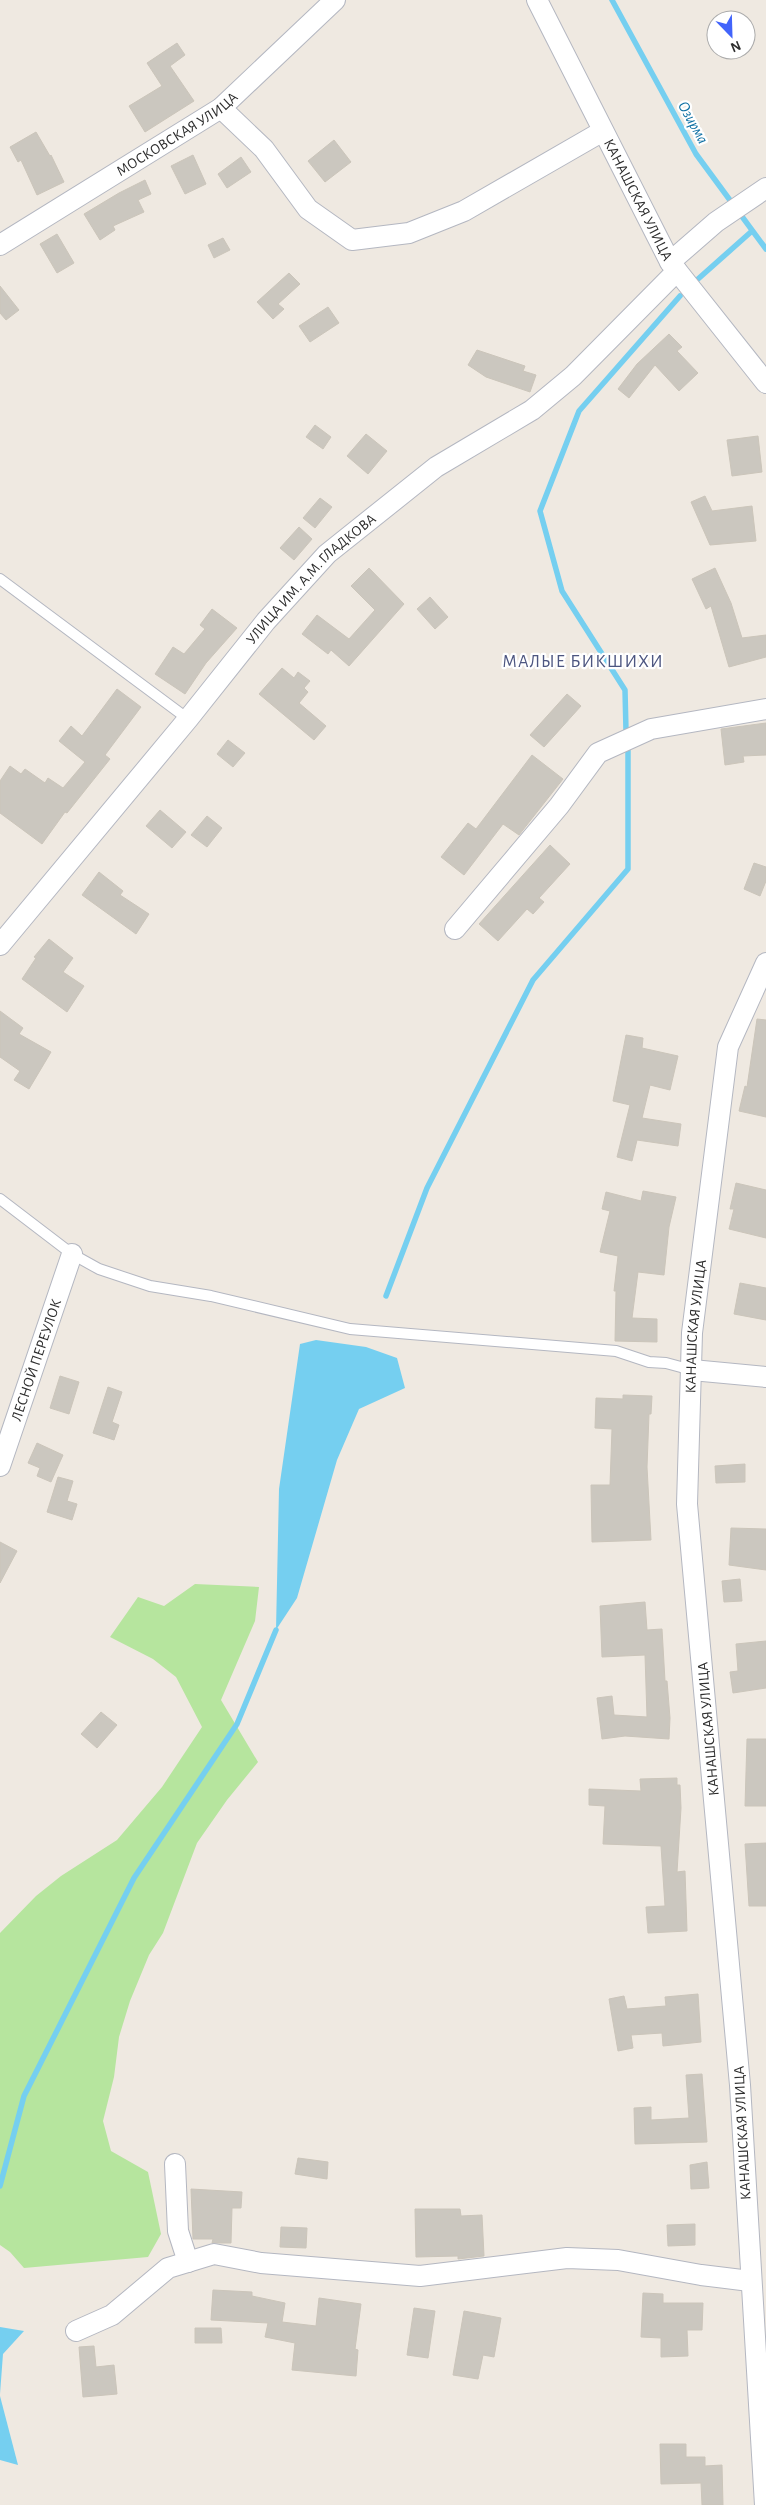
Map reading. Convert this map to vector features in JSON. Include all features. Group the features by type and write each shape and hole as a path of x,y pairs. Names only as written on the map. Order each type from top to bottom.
{"street":[{"name":"МОСКОВСКАЯ УЛИЦА","path":"0,245 221,108 335,0"},
{"name":"КАНАШСКАЯ УЛИЦА","path":"536,0 674,266 764,377"},
{"path":"221,108 264,149 308,209 352,240 409,233 464,211 603,131"},
{"name":"УЛИЦА ИМ. А.М. ГЛАДКОВА","path":"0,945 188,719 266,621 327,554 436,467 532,410 566,382 716,222 761,191"},
{"path":"455,929 559,806 598,753 651,729 766,709"},
{"name":"КАНАШСКАЯ УЛИЦА","path":"765,2505 750,2282 740,2085 688,1504 692,1333 728,1047 766,963"},
{"name":"ЛЕСНОЙ ПЕРЕУЛОК","path":"0,1466 72,1254"},
{"path":"692,1370 766,1376"},
{"path":"175,2164 178,2231 188,2262"},
{"path":"76,2331 112,2315 168,2268 214,2254 261,2263 420,2276 567,2258 618,2260 750,2282"}],"lane":[{"path":"0,579 188,719"},
{"path":"0,1199 72,1254 99,1269 150,1286 219,1298 350,1329 616,1351 648,1362 666,1363 692,1370"}],"green space":[{"path":"195,1584 259,1587 255,1621 221,1700 258,1762 227,1800 197,1843 163,1933 149,1955 130,2001 119,2037 114,2077 103,2121 111,2151 148,2172 161,2234 148,2257 24,2268 10,2252 0,2245 0,1933 36,1896 61,1876 117,1840 162,1787 202,1727 176,1677 153,1659 110,1637 138,1597 164,1606"}],"water":[{"path":"316,1340 366,1347 397,1358 405,1388 359,1409 337,1460 297,1598 276,1630 279,1489 300,1344"},
{"path":"0,2327 24,2331 3,2354 0,2394"},
{"path":"0,2396 18,2465 0,2460"}],"building":[{"path":"177,43 185,55 170,66 194,101 145,132 129,106 162,86 147,63"},
{"path":"36,132 51,155 64,182 37,195 21,160 18,162 10,147"},
{"path":"334,140 351,162 325,182 308,161"},
{"path":"193,155 206,184 185,194 171,166"},
{"path":"241,157 251,172 227,188 218,174"},
{"path":"145,180 151,194 138,200 144,212 113,226 115,230 100,240 84,214"},
{"path":"57,234 74,263 57,273 40,244"},
{"path":"223,238 230,250 214,258 208,245"},
{"path":"289,273 300,284 278,304 284,309 273,319 257,302"},
{"path":"0,286 19,310 6,320 0,313"},
{"path":"328,307 339,323 310,342 299,326"},
{"path":"669,334 682,347 677,351 698,373 679,391 655,365 629,398 618,389 637,364"},
{"path":"477,350 525,366 523,371 536,375 530,392 486,377 468,365"},
{"path":"315,425 331,437 323,449 306,437"},
{"path":"366,434 387,451 368,474 347,456"},
{"path":"758,436 762,472 732,476 727,440"},
{"path":"705,496 712,511 752,506 756,541 710,545 691,502"},
{"path":"320,498 332,507 315,528 303,518"},
{"path":"299,527 312,539 294,560 280,548"},
{"path":"369,568 404,604 349,666 331,650 328,654 302,634 317,615 349,639 375,610 351,586"},
{"path":"715,568 731,603 742,638 766,635 766,657 729,667 711,606 706,609 692,579"},
{"path":"430,597 448,617 435,629 417,609"},
{"path":"212,609 237,628 206,663 185,694 155,674 173,647 184,654 205,629 200,625"},
{"path":"282,668 294,678 298,672 310,681 304,688 308,692 299,703 326,726 314,740 259,694"},
{"path":"117,689 141,707 105,755 110,759 67,813 65,812 42,844 0,813 0,781 10,766 21,774 25,769 45,783 48,778 63,788 85,762 59,741 71,726 82,736"},
{"path":"567,694 581,706 544,747 530,735"},
{"path":"766,723 766,755 743,756 744,762 725,765 721,729"},
{"path":"228,740 245,753 233,767 217,754"},
{"path":"532,755 563,779 519,835 503,824 464,875 441,857 468,823 476,829"},
{"path":"160,810 186,832 172,848 146,826"},
{"path":"207,816 222,828 207,847 191,835"},
{"path":"550,845 570,864 539,898 544,902 533,914 527,909 498,941 479,924"},
{"path":"754,863 766,867 766,881 760,896 744,889"},
{"path":"99,872 123,891 120,895 149,914 136,934 82,895"},
{"path":"49,939 73,958 63,972 84,986 67,1012 22,979 36,958 34,957"},
{"path":"0,1011 23,1028 19,1034 51,1052 29,1089 14,1080 20,1071 0,1057"},
{"path":"757,1019 766,1020 766,1117 739,1111 745,1086 747,1087"},
{"path":"626,1035 643,1038 642,1048 678,1056 670,1090 650,1085 642,1118 681,1124 678,1146 637,1140 632,1161 617,1157 630,1105 613,1101"},
{"path":"736,1183 766,1190 766,1238 729,1229 734,1209 730,1209"},
{"path":"643,1191 676,1197 669,1227 664,1275 638,1272 632,1318 657,1319 657,1342 615,1341 616,1291 614,1291 618,1256 600,1252 610,1211 602,1209 606,1192 641,1201"},
{"path":"740,1283 766,1288 766,1320 734,1314"},
{"path":"60,1376 79,1382 69,1414 50,1408"},
{"path":"108,1387 122,1392 112,1422 119,1425 114,1440 93,1433"},
{"path":"623,1395 652,1396 651,1414 649,1414 647,1467 651,1540 592,1542 591,1485 610,1485 612,1429 595,1428 596,1398 623,1399"},
{"path":"37,1443 63,1455 51,1482 37,1476 40,1468 28,1463"},
{"path":"745,1464 745,1482 716,1483 715,1466"},
{"path":"58,1477 73,1481 67,1501 77,1504 72,1520 47,1512"},
{"path":"731,1528 766,1529 766,1570 729,1565"},
{"path":"0,1542 17,1551 0,1583"},
{"path":"740,1579 742,1601 724,1602 722,1581"},
{"path":"645,1602 647,1630 662,1629 665,1681 667,1681 670,1718 669,1739 625,1736 602,1739 597,1698 612,1696 614,1715 647,1717 645,1655 602,1657 600,1606"},
{"path":"766,1641 766,1688 733,1693 730,1672 738,1671 736,1644"},
{"path":"101,1712 117,1725 97,1748 81,1734"},
{"path":"747,1739 766,1739 766,1806 745,1806"},
{"path":"677,1778 677,1785 680,1785 681,1808 677,1872 685,1871 687,1931 648,1933 646,1907 665,1906 661,1846 603,1844 605,1806 589,1805 589,1789 641,1791 640,1779"},
{"path":"766,1843 766,1906 749,1906 745,1844"},
{"path":"698,1994 701,2042 663,2046 662,2033 631,2035 633,2048 618,2051 609,1999 624,1996 627,2009 666,2006 665,1997"},
{"path":"702,2074 707,2142 635,2144 634,2108 651,2107 651,2120 689,2118 686,2075"},
{"path":"298,2158 328,2162 327,2179 295,2174"},
{"path":"707,2162 709,2188 691,2189 690,2165"},
{"path":"191,2189 242,2192 241,2208 232,2208 231,2243 212,2243 213,2239 193,2239"},
{"path":"415,2209 460,2209 461,2216 482,2215 484,2256 458,2259 458,2256 416,2257"},
{"path":"695,2224 695,2245 668,2246 667,2225"},
{"path":"281,2227 307,2228 306,2248 280,2247"},
{"path":"213,2290 252,2292 252,2296 285,2303 282,2322 316,2326 319,2298 361,2304 355,2349 358,2350 356,2376 292,2370 295,2343 265,2337 268,2323 211,2320"},
{"path":"643,2293 663,2294 663,2303 703,2303 702,2330 687,2330 688,2356 661,2357 661,2338 641,2337"},
{"path":"414,2308 435,2311 428,2358 407,2355"},
{"path":"464,2311 501,2318 494,2357 483,2355 478,2379 453,2375"},
{"path":"195,2328 221,2328 222,2343 195,2343"},
{"path":"94,2346 96,2367 114,2365 117,2394 83,2397 79,2347"},
{"path":"660,2444 686,2444 686,2457 705,2457 705,2466 722,2465 723,2505 702,2505 701,2483 661,2484"}],"waterway":[{"name":"Озирма","path":"612,0 696,154 766,249"},
{"path":"698,279 752,231"},
{"path":"626,731 625,690 562,591 540,511 579,411 680,296"},
{"path":"386,1296 427,1188 533,980 628,869 628,751"},
{"path":"0,2186 24,2096 134,1878 237,1724 276,1630"}],"district":[{"name":"МАЛЫЕ БИКШИХИ","path":"583,661"}]}
